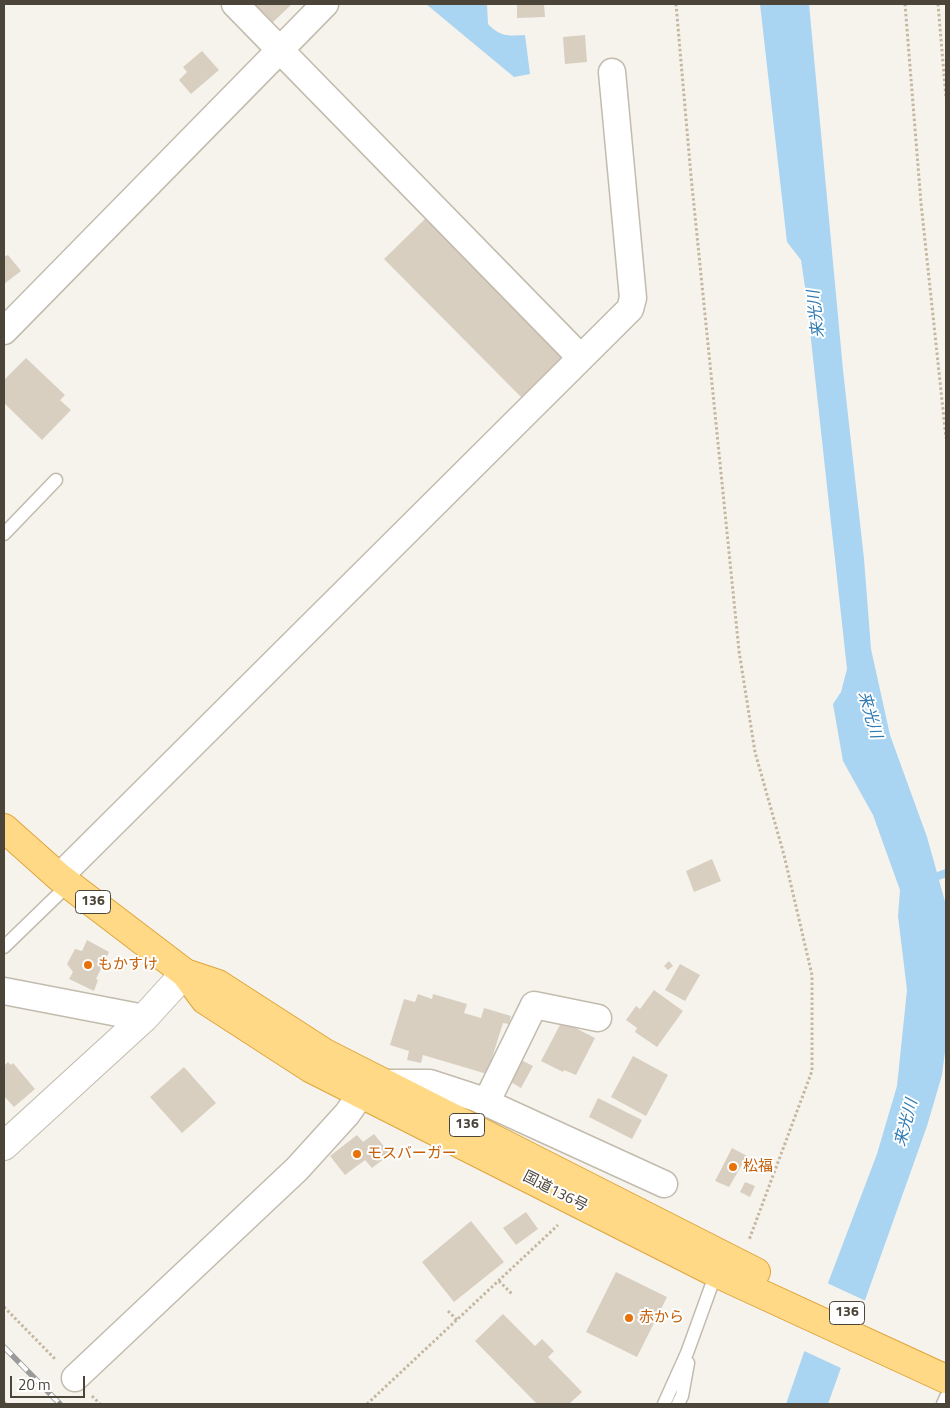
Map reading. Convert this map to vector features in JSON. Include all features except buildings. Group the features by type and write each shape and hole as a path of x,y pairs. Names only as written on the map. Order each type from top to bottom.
{"highway":[{"name":"国道136号","path":"4,828 64,880 185,973 205,1000 310,1068 372,1088 739,1274 942,1373"}],"street":[{"path":"235,4 581,358"},
{"path":"4,331 324,4"},
{"path":"64,880 630,309 634,298 612,72"},
{"path":"4,1146 144,1018 185,973"},
{"path":"4,990 144,1018"},
{"path":"486,1103 534,1005 598,1018"},
{"path":"75,1378 297,1169 372,1088 430,1083 486,1103 664,1184"}],"lane":[{"path":"4,532 56,480"},
{"path":"4,948 64,880"},
{"path":"664,1404 692,1338 739,1274"},
{"path":"678,1404 682,1396 692,1338"},
{"path":"942,1373 943,1404"}],"path":[{"path":"676,4 690,176 739,651 755,752 784,855 812,975 812,1071 739,1274"},
{"path":"905,4 921,203 946,438"},
{"path":"938,4 946,98"},
{"path":"367,1404 558,1225"},
{"path":"499,1281 512,1294"},
{"path":"4,1307 100,1404"},
{"path":"448,1310 457,1320"}],"water":[{"path":"426,4 487,4 488,24 492,28 505,35 525,35 530,74 514,77"},
{"name":"来光川","path":"760,4 809,4 843,370 864,559 871,649 890,735 927,837 946,905 946,1044 942,1075 927,1126 828,1404 786,1404 828,1283 877,1154 897,1086 907,990 898,916 900,890 873,815 843,761 833,704 841,692 847,669 806,294 801,260 787,242"}],"pier":[{"path":"825,1282 868,1302 843,1369 802,1350"}],"waterway":[{"path":"930,879 946,873"}],"railway":[{"path":"4,1347 60,1404"}],"place":[{"name":"もかすけ","path":"88,965"},
{"name":"モスバーガー","path":"357,1154"},
{"name":"松福","path":"733,1167"},
{"name":"赤から","path":"629,1318"}]}
